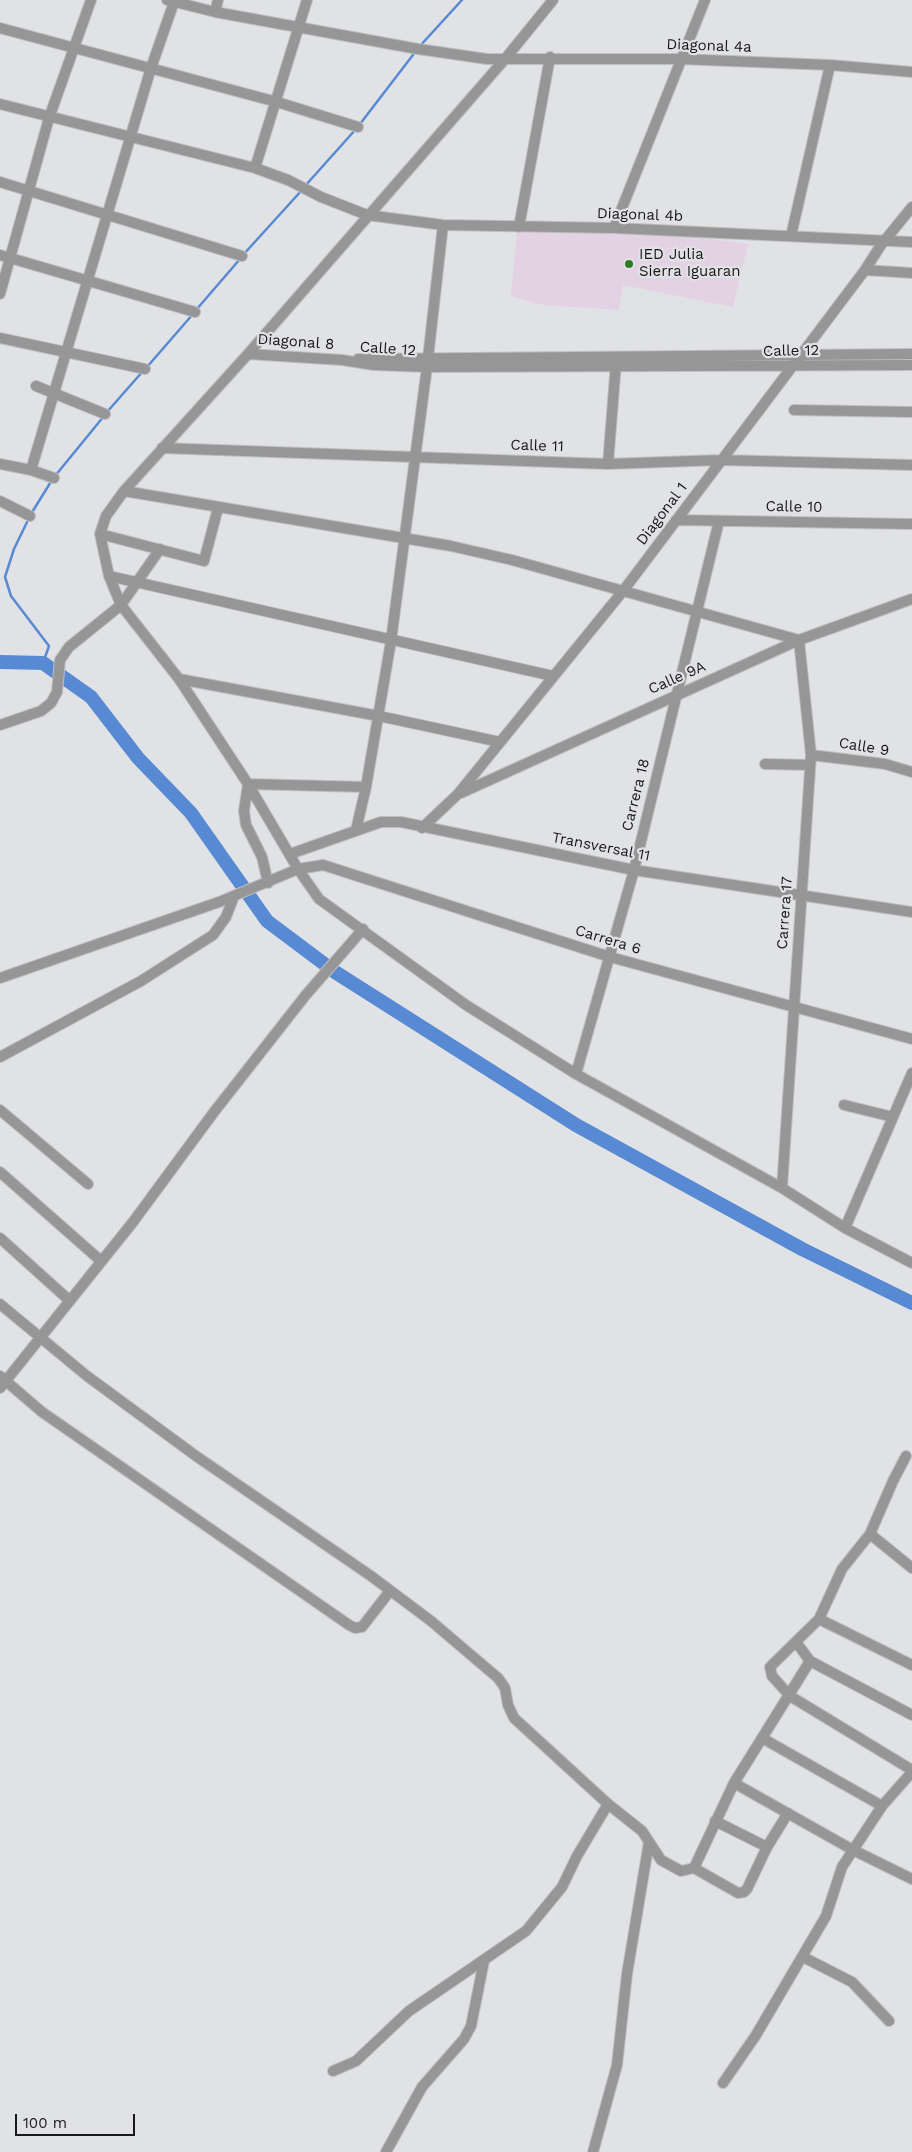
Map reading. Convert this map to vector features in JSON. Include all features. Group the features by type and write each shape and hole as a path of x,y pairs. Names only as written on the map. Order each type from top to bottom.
{"street":[{"path":"0,294 49,118 91,0"},
{"path":"214,12 218,0"},
{"path":"255,168 277,102 307,0"},
{"path":"553,0 505,59 248,354 124,491 106,516 100,534 108,576 121,605 179,679 248,784 298,869 319,899 466,1005 576,1074 782,1188 845,1228 912,1263"},
{"path":"614,228 704,0"},
{"path":"31,470 171,1"},
{"name":"Diagonal 4a","path":"171,1 214,12 418,48 505,59 680,59 830,65 912,72"},
{"path":"0,28 277,102 358,127"},
{"path":"519,227 550,58"},
{"path":"792,236 830,65"},
{"name":"Diagonal 4b","path":"0,104 49,118 131,136 255,168 288,180 367,216 443,226 614,228 912,242"},
{"path":"0,182 242,256"},
{"name":"Diagonal 1","path":"422,828 458,794 623,591 865,270 884,240 912,207"},
{"path":"356,830 366,787 392,641 428,362 443,226"},
{"path":"0,255 195,312"},
{"path":"865,270 912,273"},
{"path":"0,338 67,350 145,369"},
{"name":"Diagonal 8","path":"248,354 342,360"},
{"name":"Calle 12","path":"342,360 374,365 616,356 912,354"},
{"path":"608,464 616,356"},
{"name":"Calle 12","path":"428,362 615,367 912,365"},
{"path":"36,386 105,414"},
{"path":"794,410 912,412"},
{"name":"Calle 11","path":"162,448 608,464 721,460 912,465"},
{"path":"0,464 31,470 54,478"},
{"path":"124,491 404,540 451,546 512,560 799,640"},
{"path":"0,501 30,516"},
{"path":"100,534 204,561 218,508"},
{"name":"Calle 10","path":"676,520 912,524"},
{"name":"Carrera 18","path":"576,1074 634,870 719,521"},
{"path":"0,725 41,711 51,703 57,692 60,660 69,647 121,605 139,582 160,549"},
{"path":"108,576 553,676"},
{"name":"Calle 9A","path":"458,794 799,640 912,599"},
{"name":"Carrera 17","path":"782,1188 810,760 799,640"},
{"path":"179,679 379,716 500,742"},
{"name":"Calle 9","path":"765,764 810,760 885,764 912,772"},
{"path":"248,784 366,787"},
{"path":"248,784 244,811 246,825 262,857 268,883"},
{"name":"Transversal 11","path":"290,854 381,822 401,822 422,828 634,870 912,912"},
{"name":"Carrera 6","path":"0,978 234,896 298,869 323,865 610,957 912,1039"},
{"path":"0,1057 141,980 213,935 226,917 234,896"},
{"path":"363,929 305,996 214,1112 101,1262 40,1339 2,1382 42,1412 356,1628 362,1627 390,1591"},
{"path":"845,1228 912,1073"},
{"path":"844,1105 893,1116"},
{"path":"0,1110 88,1184"},
{"path":"0,1172 101,1262"},
{"path":"0,1238 70,1301"},
{"path":"0,1304 87,1376 196,1456 431,1621 498,1678 505,1688 508,1705 514,1718 608,1804 642,1831 660,1860 681,1871 694,1868 738,1893 744,1892 766,1847 788,1813"},
{"path":"723,2082 756,2035 826,1916 842,1867 882,1806 912,1771 790,1696 772,1676 770,1667 818,1620 842,1569 870,1534 906,1456"},
{"path":"870,1534 912,1568"},
{"path":"818,1620 912,1665"},
{"path":"796,1642 810,1661 912,1715"},
{"path":"694,1868 734,1783 790,1696 810,1661"},
{"path":"762,1738 882,1806"},
{"path":"734,1783 854,1850 912,1879"},
{"path":"333,2071 356,2061 409,2010 526,1931 556,1894 608,1804"},
{"path":"716,1821 766,1847"},
{"path":"593,2152 618,2065 627,1974 649,1842"},
{"path":"803,1957 852,1982 890,2021"},
{"path":"386,2152 422,2086 464,2039 471,2026 484,1961"}],"shaded area":[{"name":"IED Julia Sierra Iguaran","path":"561,230 660,232 748,244 733,307 623,285 619,310 543,305 511,296 517,233"}],"waterway":[{"path":"419,47 462,0"},
{"path":"360,124 416,51"},
{"path":"305,186 356,129"},
{"path":"243,255 302,190"},
{"path":"196,310 240,259"},
{"path":"147,367 193,314"},
{"path":"107,412 143,371"},
{"path":"55,476 104,416"},
{"path":"31,514 52,480"},
{"path":"29,518 14,549 5,577 11,596 49,646 43,663"},
{"path":"0,662 43,663 91,697 138,758 191,813 267,921 335,972 576,1125 802,1249 912,1303"}],"place":[{"name":"IED Julia Sierra Iguaran","path":"629,264"}]}
